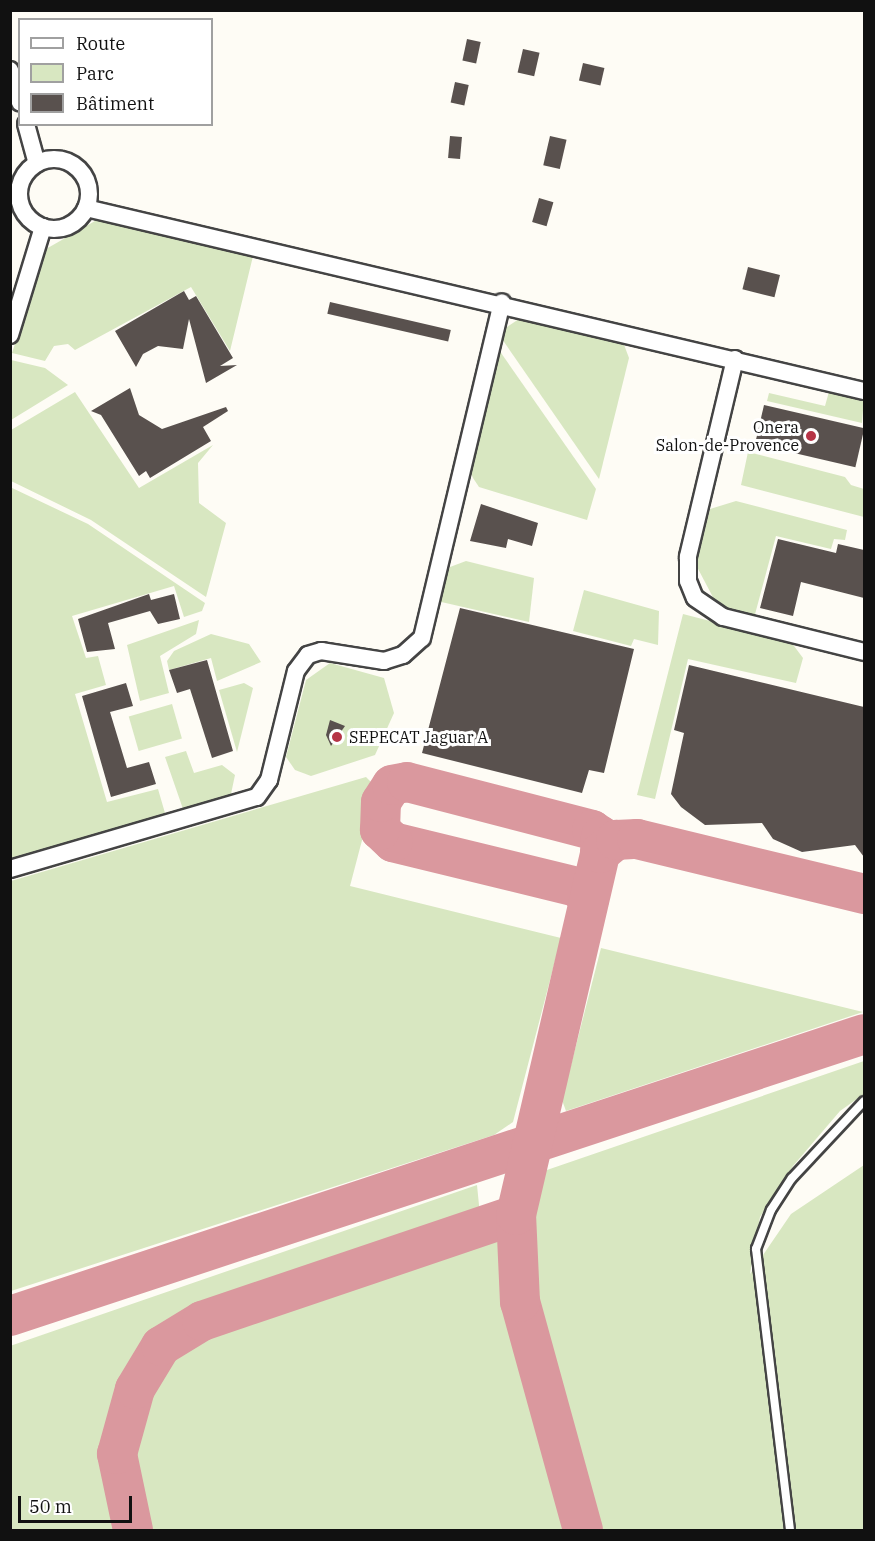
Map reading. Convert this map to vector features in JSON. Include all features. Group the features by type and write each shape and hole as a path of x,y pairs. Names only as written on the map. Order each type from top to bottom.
{"street":[{"path":"10,70 18,96"},
{"path":"27,126 37,164"},
{"path":"58,159 78,168 88,187 86,208 73,224 43,227 26,213 15,192 37,164 58,159"},
{"path":"86,208 502,302 864,391"},
{"path":"10,335 43,227"},
{"path":"10,869 257,797 269,780 296,671 308,655 321,651 384,661 404,656 422,638 502,302"},
{"path":"735,359 688,557 691,590 723,617 864,652"}],"lane":[{"path":"790,1530 756,1249 771,1210 792,1178 864,1101"}],"green space":[{"path":"102,217 254,252 230,351 191,287 75,350 68,344 54,346 45,361 12,353 46,249"},
{"path":"522,317 623,342 629,358 599,479 502,339 504,329"},
{"path":"499,350 596,489 587,520 479,487 473,478 469,469"},
{"path":"11,360 45,368 68,385 11,420"},
{"path":"830,388 864,397 862,423 767,401 769,393 825,406"},
{"path":"75,392 139,488 213,445 198,463 199,503 226,523 206,597 91,520 11,481 11,430"},
{"path":"748,452 845,477 851,485 864,489 864,517 741,485"},
{"path":"10,487 88,524 205,603 202,611 184,617 174,586 72,616 86,658 98,656 106,685 75,694 107,802 158,789 165,813 10,862"},
{"path":"736,501 847,530 845,540 834,539 831,549 776,536 754,618 716,603 696,565 710,509"},
{"path":"466,561 534,578 529,622 437,601 450,567"},
{"path":"584,590 659,611 658,645 634,639 631,646 573,631"},
{"path":"683,614 791,642 803,658 796,683 688,659 655,799 637,795"},
{"path":"199,620 196,634 160,656 169,693 140,701 127,645"},
{"path":"211,634 249,644 261,662 217,681 211,658 169,670 167,661 174,651"},
{"path":"330,663 384,678 394,713 375,755 311,776 295,770 286,757 306,680"},
{"path":"244,683 253,688 237,752 219,690"},
{"path":"172,704 182,739 139,751 129,716"},
{"path":"186,751 194,773 222,765 235,775 231,794 183,809 165,757"},
{"path":"366,777 376,787 350,886 561,938 513,1122 494,1135 11,1291 11,881"},
{"path":"601,948 863,1012 566,1111 562,1100"},
{"path":"864,1061 864,1094 840,1111 793,1166 760,1217 750,1274 791,1214 864,1165 864,1530 11,1530 10,1346 477,1185 480,1215 535,1209 544,1171"}],"building":[{"path":"467,39 481,42 476,63 462,61"},
{"path":"523,49 540,53 534,76 518,72"},
{"path":"583,63 604,68 600,85 579,81"},
{"path":"455,82 469,85 464,105 451,103"},
{"path":"450,136 462,137 460,159 448,158"},
{"path":"550,136 567,140 560,169 543,165"},
{"path":"539,198 553,202 547,226 532,222"},
{"path":"748,267 780,275 774,297 742,289"},
{"path":"184,291 189,300 196,296 233,358 220,366 237,365 206,383 189,319 183,349 158,346 143,354 136,367 115,331"},
{"path":"330,302 451,330 448,342 327,314"},
{"path":"130,388 139,415 162,429 226,407 228,411 203,427 211,441 150,478 146,471 139,476 101,415 91,411"},
{"name":"Onera Salon-de-Provence","path":"764,405 864,428 855,467 755,444"},
{"path":"481,504 538,523 532,546 508,539 506,548 470,541"},
{"path":"778,539 836,553 838,544 864,550 864,598 801,582 793,616 760,608"},
{"path":"149,594 151,600 174,594 180,619 158,624 150,611 108,623 115,649 87,652 78,619"},
{"path":"460,608 634,649 604,773 589,770 582,793 422,753"},
{"path":"207,660 233,751 212,758 190,689 177,693 169,670"},
{"path":"689,665 864,707 864,857 855,845 802,852 773,839 762,823 705,825 681,807 671,794 684,733 674,730"},
{"path":"126,683 133,706 110,712 127,768 149,762 156,784 111,797 82,696"},
{"path":"330,720 345,726 331,746 326,735"}],"taxiway":[{"path":"589,899 577,887 393,842 380,830 381,802 392,785 407,782 592,830 601,836 600,853"},
{"path":"583,1530 520,1302 516,1215 600,853 616,840 637,839 864,894"},
{"path":"10,1316 864,1034"},
{"path":"133,1530 117,1454 135,1389 161,1346 202,1321 516,1215"}],"place":[{"name":"Onera Salon-de-Provence","path":"811,436"},
{"name":"SEPECAT Jaguar A","path":"337,737"}]}
